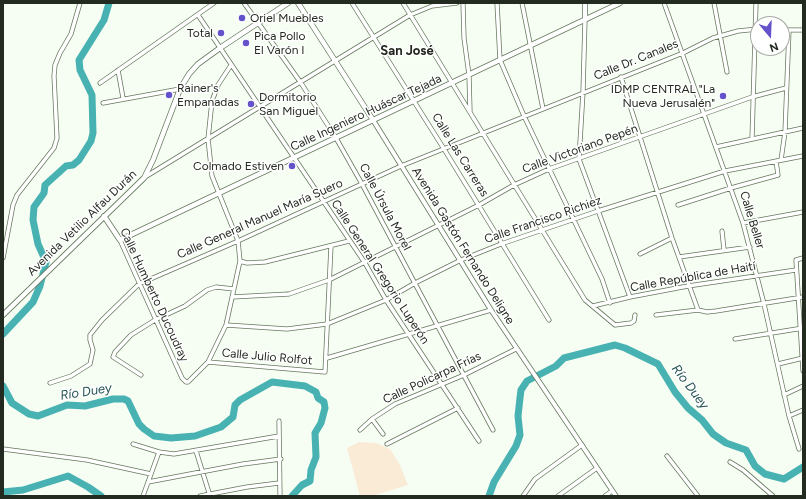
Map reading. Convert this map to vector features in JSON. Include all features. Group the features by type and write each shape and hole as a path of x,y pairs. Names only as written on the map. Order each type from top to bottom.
{"main road":[{"name":"Avenida Vetilio Alfau Durán","path":"3,315 144,178 153,160 180,89 189,74 198,64 288,3"},
{"name":"Avenida Gastón Fernando Deligne","path":"298,3 373,120"},
{"path":"585,3 585,19"},
{"name":"Calle Ingeniero Huáscar Tejada","path":"120,240 220,194 294,157 620,3"},
{"name":"Calle Humberto Ducoudray","path":"104,216 120,240"}],"street":[{"path":"3,258 17,195 54,148 57,138 54,76 60,52 71,34 80,3"},
{"path":"100,83 214,3"},
{"name":"Calle Úrsula Morel","path":"244,3 301,83 336,138 493,430"},
{"name":"Calle Las Carreras","path":"352,3 479,205 501,244 549,320"},
{"path":"403,3 584,300 615,325 631,323 634,321 635,315"},
{"path":"144,178 410,15 432,6 457,3"},
{"path":"463,3 464,38 469,75 470,112"},
{"path":"497,3 500,60 524,116 602,280 610,303"},
{"path":"522,3 544,109"},
{"name":"Calle Beller","path":"664,3 683,52 743,223 758,276 784,395 799,449"},
{"path":"714,3 727,72"},
{"path":"756,3 756,16"},
{"name":"Calle General Gregorio Luperón","path":"198,15 294,157 322,202 365,263 386,300 479,441"},
{"path":"585,19 584,92 579,158 630,297"},
{"name":"Calle Dr. Canales","path":"524,116 720,37 738,31 750,30"},
{"path":"790,30 803,30"},
{"path":"752,139 752,97 755,56"},
{"path":"781,160 785,132 788,56"},
{"path":"208,362 226,325 240,261 238,241 212,176 208,139 214,96 218,85 231,65"},
{"path":"118,70 123,98"},
{"path":"621,77 672,238 688,286 699,311"},
{"name":"Calle Victoriano Pepén","path":"232,297 289,294 329,280 396,248 514,185 549,169 641,138 752,97 786,88"},
{"path":"103,103 123,98 180,89"},
{"name":"Calle General Manuel María Suero","path":"50,383 72,376 92,362 93,350 90,335 102,320 139,284 238,241 401,166 524,116"},
{"name":"Avenida Gastón Fernando Deligne","path":"373,120 461,260 490,310 616,496"},
{"path":"716,147 803,128"},
{"name":"Calle Francisco Richiez","path":"226,325 286,329 327,324 386,300 415,283 461,260 501,244 573,221 598,211 725,171 803,156"},
{"path":"678,205 778,175 776,161"},
{"path":"743,223 803,212"},
{"path":"722,231 724,250"},
{"path":"640,254 672,238"},
{"name":"Calle Humberto Ducoudray","path":"120,240 155,320 186,382 190,381 208,362"},
{"path":"240,261 247,263 265,262 350,241"},
{"path":"331,246 327,324 327,358 490,310"},
{"path":"679,257 750,247"},
{"path":"803,258 796,260 798,298 802,328 803,370"},
{"name":"Calle República de Haití","path":"593,306 688,286 796,270"},
{"path":"141,375 114,359 113,355 131,335 155,320 185,306 207,290 216,287 234,289"},
{"path":"656,315 699,311 716,312 803,297"},
{"path":"735,339 802,328"},
{"name":"Calle Policarpa Frías","path":"360,430 372,419 395,404 464,375 516,349"},
{"name":"Calle Julio Rolfot","path":"208,362 323,372 326,370 327,358"},
{"path":"778,364 803,358"},
{"path":"784,395 803,386"},
{"path":"387,444 458,408"},
{"path":"789,416 803,410"},
{"path":"372,419 383,434"},
{"path":"279,421 280,496"},
{"path":"133,444 159,452 174,454 279,436"},
{"path":"523,496 535,479 582,445"},
{"path":"3,449 88,460 151,474"},
{"path":"196,451 210,495"},
{"path":"143,496 159,452"},
{"path":"667,456 698,496"},
{"path":"148,482 280,459"},
{"path":"730,462 743,470 773,496"},
{"path":"558,496 597,468"},
{"path":"200,496 279,483"},
{"path":"605,496 612,491"}],"shaded area":[{"path":"359,442 376,443 390,449 400,465 408,485 372,496 360,496 347,448"}],"waterway":[{"path":"3,334 33,302 40,286 46,262 38,244 33,220 34,207 44,193 45,185 66,166 73,165 79,160 91,141 93,133 92,95 80,70 79,60 104,20 109,3"},
{"name":"Río Duey","path":"489,496 494,482 516,446 520,435 518,416 521,390 527,381 556,366 564,358 615,345 625,348 658,364 675,392 688,408 702,420 713,434 726,443 746,450 755,466 765,474 784,479 803,467"},
{"name":"Río Duey","path":"3,386 12,403 29,414 38,416 67,405 85,406 113,399 124,399 128,401 139,424 144,429 154,436 171,438 195,436 221,427 233,417 235,405 240,400 272,382 305,386 316,392 318,398 324,402 325,408 321,423 315,433 316,457 311,470 310,481 302,485 292,496"},
{"path":"3,492 23,490 68,476 101,496"}],"place":[{"name":"Oriel Muebles","path":"242,18"},
{"name":"Total","path":"221,33"},
{"name":"Pica Pollo El Varón I","path":"246,43"},
{"name":"Rainer's Empanadas","path":"169,95"},
{"name":"IDMP CENTRAL \"La Nueva Jerusalén\"","path":"723,96"},
{"name":"Dormitorio San Miguel","path":"251,104"},
{"name":"Colmado Estiven","path":"292,166"}],"district":[{"name":"San José","path":"407,51"}]}
